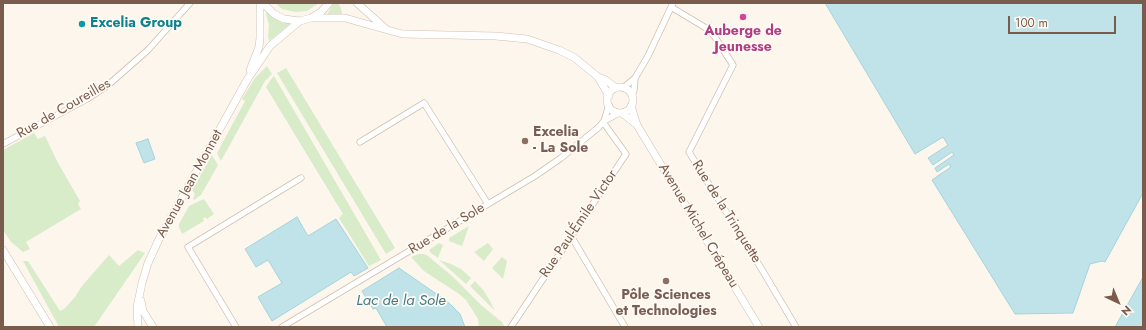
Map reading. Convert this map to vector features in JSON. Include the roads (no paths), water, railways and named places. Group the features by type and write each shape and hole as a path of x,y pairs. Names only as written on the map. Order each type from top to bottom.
{"street":[{"name":"Rue de Coureilles","path":"3,144 87,99 118,78 148,50 190,3"},
{"name":"Avenue Jean Monnet","path":"247,80 259,47 260,3"},
{"path":"264,3 274,14 292,20 311,18 345,18 402,34 496,36 527,40 546,45 575,58 598,77 630,92 632,96"},
{"path":"311,18 322,12 329,3"},
{"path":"357,3 388,30"},
{"path":"632,96 635,78 648,56 672,5"},
{"name":"Rue de la Trinquette","path":"672,5 711,31 733,65 689,152 796,327"},
{"name":"Avenue Jean Monnet","path":"138,327 137,307 140,291 154,250 247,80 270,46 300,20"},
{"path":"598,77 609,96"},
{"path":"604,121 609,96 613,90 635,78"},
{"name":"Avenue Michel Crépeau","path":"632,96 632,106 637,125 759,327"},
{"path":"360,142 424,103 488,204"},
{"name":"Avenue Michel Crépeau","path":"608,105 613,110 637,125"},
{"path":"620,113 628,111 632,106"},
{"name":"Rue de la Sole","path":"282,327 535,176 556,162 599,127 604,121 620,113"},
{"name":"Rue Paul-Émile Victor","path":"510,327 626,154 604,121"},
{"path":"236,327 188,247 301,178"},
{"path":"571,236 625,327"},
{"path":"3,250 50,327"},
{"name":"Avenue Jean Monnet","path":"140,291 141,307 145,316 153,327"}],"water":[{"path":"825,3 1143,3 1143,193 1105,262 1102,261 1090,264 1073,313 1015,314 932,180 951,167 949,164 937,172 935,168 954,155 952,152 933,165 928,158 948,145 943,137 915,154"},
{"path":"148,139 155,159 144,163 136,143"},
{"path":"297,217 308,236 336,219 368,268 354,276 351,272 272,321 258,297 282,283 268,260 256,267 245,249"},
{"name":"Lac de la Sole","path":"399,268 448,302 460,314 465,327 387,327 376,308 373,309 362,291"},
{"path":"1143,277 1143,327 1115,327"}],"place":[{"name":"Auberge de Jeunesse","path":"743,17"},
{"name":"Excelia Group","path":"82,24"},
{"name":"Excelia - La Sole","path":"525,141"},
{"name":"Pôle Sciences et Technologies","path":"666,281"}]}
